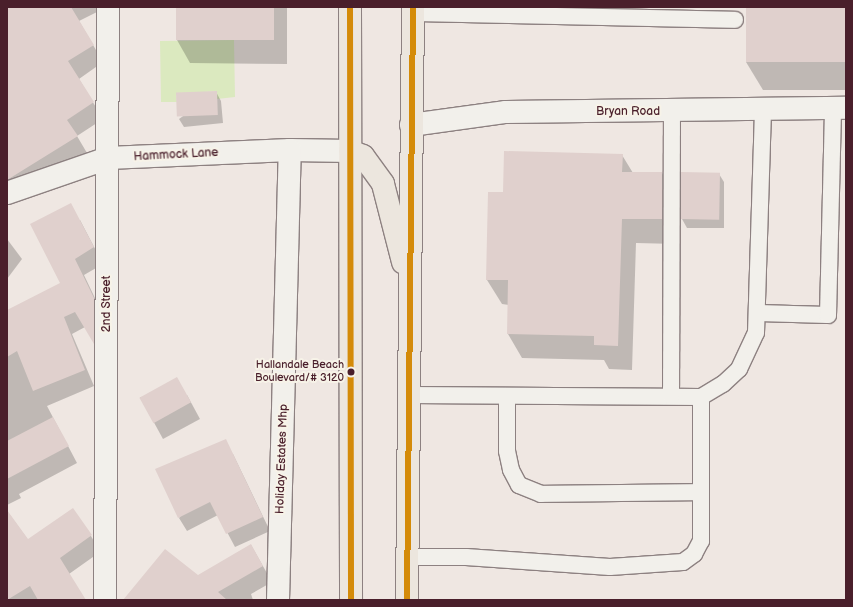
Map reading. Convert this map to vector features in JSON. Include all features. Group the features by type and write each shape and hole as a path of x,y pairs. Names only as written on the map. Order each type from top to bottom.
{"main road":[{"path":"350,7 351,600"},
{"path":"407,600 411,293 412,10"},
{"path":"350,151 363,156 383,184 411,293"}],"street":[{"name":"2nd Street","path":"105,600 108,7"},
{"name":"Bryan Road","path":"411,125 506,112 672,112 840,108"},
{"name":"Hammock Lane","path":"7,193 108,158 290,150 350,151"},
{"name":"Holiday Estates Mhp","path":"278,600 290,150"}],"lane":[{"path":"412,10 735,20"},
{"path":"758,313 828,315 840,108"},
{"path":"410,395 701,397 723,384 740,369 756,333 758,313 763,110"},
{"path":"671,396 672,112"},
{"path":"507,396 507,451 519,485 541,494 701,492"},
{"path":"408,557 466,557 624,567 683,562 694,554 701,541 701,397"}],"green space":[{"path":"234,40 235,97 217,99 216,91 176,95 177,102 161,102 160,41"}],"building":[{"path":"7,7 71,7 94,45 68,61 94,102 67,120 78,136 7,180"},
{"path":"176,7 274,7 274,40 176,40"},
{"path":"746,7 846,7 846,62 746,62"},
{"path":"217,91 218,115 177,116 176,92"},
{"path":"504,151 623,154 622,172 662,172 662,219 622,219 618,346 594,345 594,336 507,334 508,280 486,280 488,192 503,192"},
{"path":"681,172 720,173 719,220 680,219"},
{"path":"71,203 94,247 75,259 94,298 94,344 75,312 64,317 85,370 33,391 17,351 7,357 7,310 60,283 30,224"},
{"path":"177,377 191,402 153,423 139,398"},
{"path":"53,417 69,446 7,479 7,441"},
{"path":"226,439 263,517 226,534 210,502 178,518 155,469"},
{"path":"73,508 92,535 60,558 86,600 38,600 30,586 7,600 7,510 28,539"},
{"path":"251,544 263,566 218,592 227,600 123,600 165,549 198,575"}],"transit line":[{"path":"350,7 351,600"},
{"path":"407,600 413,7"}],"place":[{"name":"Hallandale Beach Boulevard/# 3120","path":"351,372"}]}
